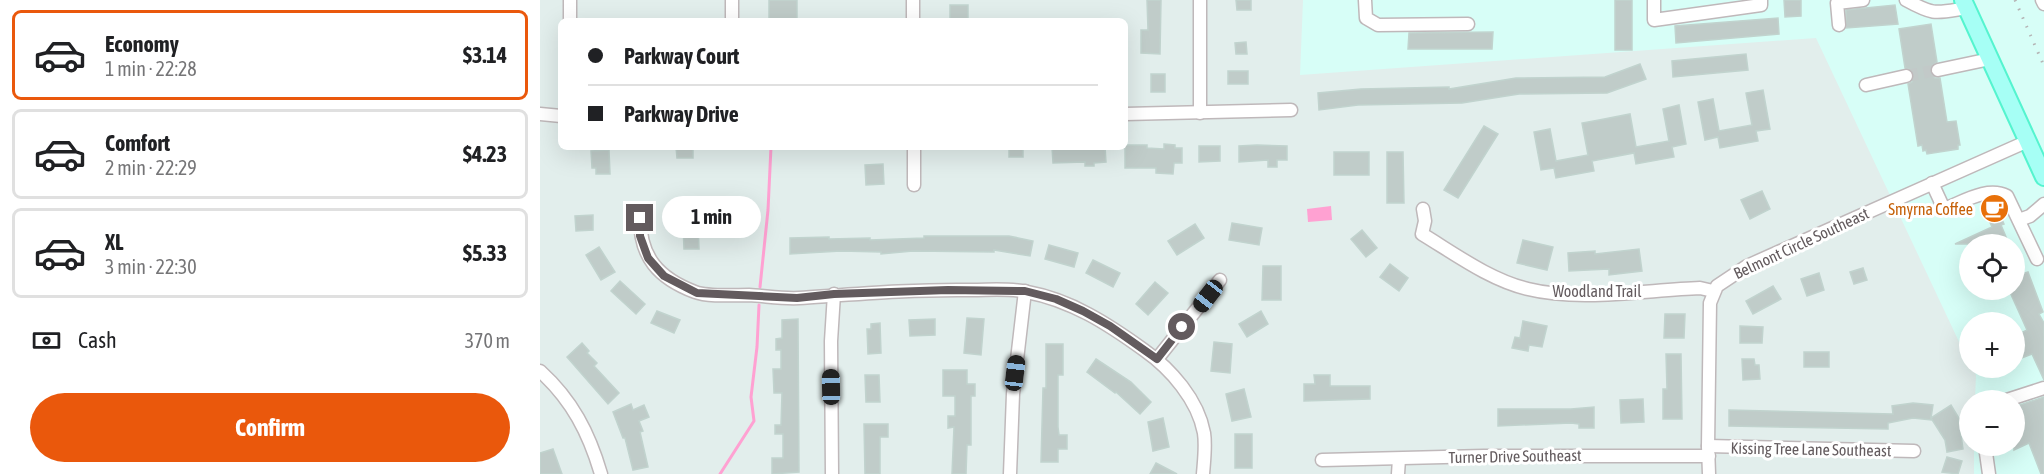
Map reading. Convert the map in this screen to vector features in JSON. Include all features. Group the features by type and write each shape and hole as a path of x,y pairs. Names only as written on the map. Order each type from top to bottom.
{"main road":[{"path":"1965,4 2044,177"}],"street":[{"path":"570,0 570,18"},
{"path":"732,0 732,18"},
{"path":"913,0 913,18"},
{"path":"1200,0 1200,113"},
{"path":"1365,0 1366,18 1378,25 1468,24"},
{"path":"1654,0 1654,20 1761,5 1761,0"},
{"path":"1839,25 1837,3 1863,0"},
{"path":"1906,0 1937,14 1965,4"},
{"path":"2042,0 2044,4"},
{"path":"1938,70 1990,59"},
{"path":"1866,85 1906,76"},
{"path":"1128,114 1291,110"},
{"path":"540,114 558,116"},
{"name":"Belmont Circle Southeast","path":"1713,291 1722,281 1747,266 2028,141"},
{"path":"914,150 914,185"},
{"path":"1932,183 1944,209 1989,192 2000,192 2007,196 2025,218 2037,259"},
{"path":"2025,218 2044,204"},
{"name":"Woodland Trail","path":"1423,209 1425,221 1422,234 1486,272 1528,289 1572,294 1700,288 1713,291"},
{"path":"2025,218 2044,215"},
{"path":"640,218 640,236 648,258 664,276 697,293 797,298 834,294 948,290 1025,291 1056,299 1083,311 1110,326 1157,359 1174,376 1188,396 1204,432 1203,474"},
{"path":"1157,359 1220,280"},
{"path":"1010,474 1013,394 1025,291"},
{"path":"1709,474 1710,303 1713,291"},
{"path":"832,474 831,341 834,294"},
{"path":"540,371 577,413 595,453 601,474"},
{"path":"2025,394 2044,388"},
{"name":"Kissing Tree Lane Southeast","path":"1708,451 1914,451"},
{"name":"Turner Drive Southeast","path":"1322,460 1650,455 1708,451"},
{"path":"1986,456 1989,474"},
{"path":"1398,474 1399,459"}],"shaded area":[{"path":"1303,0 2044,0 2044,474 1974,474 1974,456 2025,456 2025,390 1975,390 1976,378 2025,378 2025,312 1959,312 1959,342 1816,38 1300,75"},
{"path":"1331,206 1332,220 1308,222 1307,209"}],"building":[{"path":"769,0 797,0 797,18 769,18"},
{"path":"1147,0 1161,0 1160,54 1141,53 1141,30 1148,30"},
{"path":"1236,0 1251,0 1251,10 1237,10"},
{"path":"1615,0 1632,0 1632,50 1615,50"},
{"path":"1784,0 1801,0 1801,16 1785,17"},
{"path":"950,5 968,5 968,18 950,18"},
{"path":"1895,5 1898,24 1846,28 1846,10"},
{"path":"1778,18 1779,34 1676,43 1675,26"},
{"path":"1931,24 1937,62 1930,67 1930,72 1935,78 1940,78 1947,122 1956,121 1960,145 1958,149 1927,154 1926,150 1923,151 1922,145 1918,146 1908,84 1912,82 1914,75 1912,70 1905,68 1899,29"},
{"path":"1493,32 1492,49 1408,49 1409,33"},
{"path":"1246,42 1247,54 1236,54 1235,43"},
{"path":"1746,54 1748,70 1673,77 1672,61"},
{"path":"1640,64 1646,79 1607,93 1519,94 1462,103 1358,105 1319,110 1318,93 1361,89 1449,87 1449,89 1516,78 1605,77"},
{"path":"1228,71 1248,71 1248,84 1228,84"},
{"path":"1151,74 1165,74 1165,92 1151,92"},
{"path":"1763,90 1770,129 1756,131 1758,141 1720,148 1718,137 1705,140 1698,102 1713,99 1719,131 1752,125 1746,93"},
{"path":"1679,105 1686,144 1672,147 1674,157 1636,164 1634,153 1592,161 1594,171 1556,178 1554,168 1541,170 1534,132 1550,129 1556,161 1588,155 1582,123 1630,114 1636,147 1669,141 1663,109"},
{"path":"1484,126 1498,134 1458,198 1444,190"},
{"path":"1164,144 1182,148 1182,163 1174,163 1173,174 1156,173 1156,168 1125,168 1125,150 1128,150 1128,145 1147,145 1147,148 1164,149"},
{"path":"1199,146 1220,146 1220,161 1199,162"},
{"path":"1239,146 1287,146 1287,160 1277,160 1277,167 1268,167 1268,160 1239,162"},
{"path":"609,150 610,174 596,174 596,168 592,168 591,151"},
{"path":"676,150 693,150 693,158 677,158"},
{"path":"1009,150 1023,150 1023,157 1009,157"},
{"path":"1052,150 1105,150 1106,162 1094,163 1094,166 1085,166 1085,162 1053,163"},
{"path":"1334,152 1369,152 1369,175 1334,175"},
{"path":"1387,152 1403,152 1404,203 1387,203"},
{"path":"883,164 884,184 866,185 865,165"},
{"path":"1762,191 1770,209 1750,219 1741,200"},
{"path":"1994,201 2004,224 2001,225 2005,234 1977,234 1992,227 1982,205"},
{"path":"593,215 593,230 576,231 575,216"},
{"path":"698,223 699,249 684,249 683,224"},
{"path":"1232,223 1262,228 1259,245 1229,240"},
{"path":"1195,224 1204,238 1177,255 1168,241"},
{"path":"1362,230 1377,248 1366,257 1351,239"},
{"path":"924,236 1009,236 1033,241 1030,256 994,250 994,252 913,251 881,254 881,252 841,251 790,254 790,238 870,238 870,240 924,238"},
{"path":"1523,240 1553,247 1547,270 1517,263"},
{"path":"1049,245 1078,253 1074,267 1045,259"},
{"path":"599,247 615,272 601,280 586,255"},
{"path":"1639,249 1642,271 1609,275 1609,269 1569,271 1568,253 1595,251 1595,254"},
{"path":"1093,260 1120,273 1113,287 1086,273"},
{"path":"1390,264 1408,278 1399,291 1380,277"},
{"path":"1263,266 1281,266 1281,300 1262,300"},
{"path":"1863,268 1867,280 1854,284 1850,272"},
{"path":"2028,272 2043,312 2039,314 2044,323 2044,380 2032,354 2025,357 2025,331 2027,330 2025,312 2019,312 2014,300 2025,300 2025,273"},
{"path":"1819,273 1824,290 1807,296 1801,279"},
{"path":"620,281 645,304 636,314 611,291"},
{"path":"1155,282 1168,293 1148,315 1136,304"},
{"path":"1773,286 1781,299 1753,314 1746,301"},
{"path":"657,311 680,320 674,333 651,323"},
{"path":"1261,311 1268,324 1247,337 1239,324"},
{"path":"1665,314 1685,314 1684,338 1664,338"},
{"path":"967,318 984,319 981,355 964,353"},
{"path":"798,319 799,472 772,474 772,458 783,458 783,434 775,434 775,425 781,425 782,393 774,393 773,369 781,369 781,350 776,350 776,339 782,338 782,320"},
{"path":"935,319 935,335 910,336 909,320"},
{"path":"1523,321 1547,326 1542,347 1529,345 1528,351 1512,348 1515,337 1520,338"},
{"path":"880,323 881,353 868,354 867,329 871,329 871,324"},
{"path":"1740,326 1763,327 1762,343 1740,343"},
{"path":"1214,342 1232,344 1230,373 1211,371"},
{"path":"582,343 589,351 587,353 597,363 594,366 619,393 608,404 567,357"},
{"path":"1046,344 1063,344 1063,375 1058,375 1058,427 1059,435 1067,435 1067,449 1058,449 1058,462 1041,462 1043,388 1046,388"},
{"path":"1804,352 1829,352 1829,367 1804,367"},
{"path":"1666,354 1681,354 1682,419 1663,419 1663,389 1667,389"},
{"path":"1096,359 1131,382 1151,402 1140,414 1116,392 1087,372"},
{"path":"1742,359 1754,359 1755,365 1759,365 1760,379 1743,380"},
{"path":"943,370 967,370 967,384 975,384 975,396 971,396 971,445 967,445 966,474 952,474 954,427 948,428 948,416 955,416 955,396 943,396"},
{"path":"865,375 879,375 880,402 866,402"},
{"path":"1314,375 1330,375 1330,386 1370,386 1370,399 1304,401 1304,384 1315,384"},
{"path":"1244,389 1251,417 1232,421 1226,394"},
{"path":"2044,397 2044,474 2041,474 2029,443 2025,445 2025,403"},
{"path":"1643,399 1644,422 1621,423 1620,400"},
{"path":"1913,403 1933,405 1931,420 1913,418 1888,423 1888,429 1729,426 1729,410 1893,414 1892,406"},
{"path":"631,404 633,410 644,405 649,417 639,421 643,431 640,432 648,467 633,470 625,438 623,438 613,412"},
{"path":"1951,405 1959,418 1959,450 1947,452 1945,440 1931,418"},
{"path":"1594,407 1594,428 1579,428 1579,424 1571,423 1498,426 1498,409"},
{"path":"1163,418 1169,447 1153,451 1148,422"},
{"path":"864,424 888,424 888,437 880,437 880,474 865,474"},
{"path":"1235,434 1252,434 1252,468 1235,468"},
{"path":"553,449 562,474 540,474 540,453"},
{"path":"1947,457 1962,461 1958,474 1942,472"},
{"path":"1156,463 1177,474 1150,474"}],"waterway":[{"path":"760,287 768,210 771,150"},
{"path":"720,474 754,421 751,397 759,305"}],"tunnel":[{"path":"1906,76 1938,70"}],"railway":[{"path":"2015,0 2044,66"}],"place":[{"name":"Smyrna Coffee","path":"1994,209"}],"route":[{"path":"640,218 640,236 648,258 664,276 697,293 797,298 834,294 948,290 1025,291 1056,299 1083,311 1110,326 1157,359 1182,327"}]}
